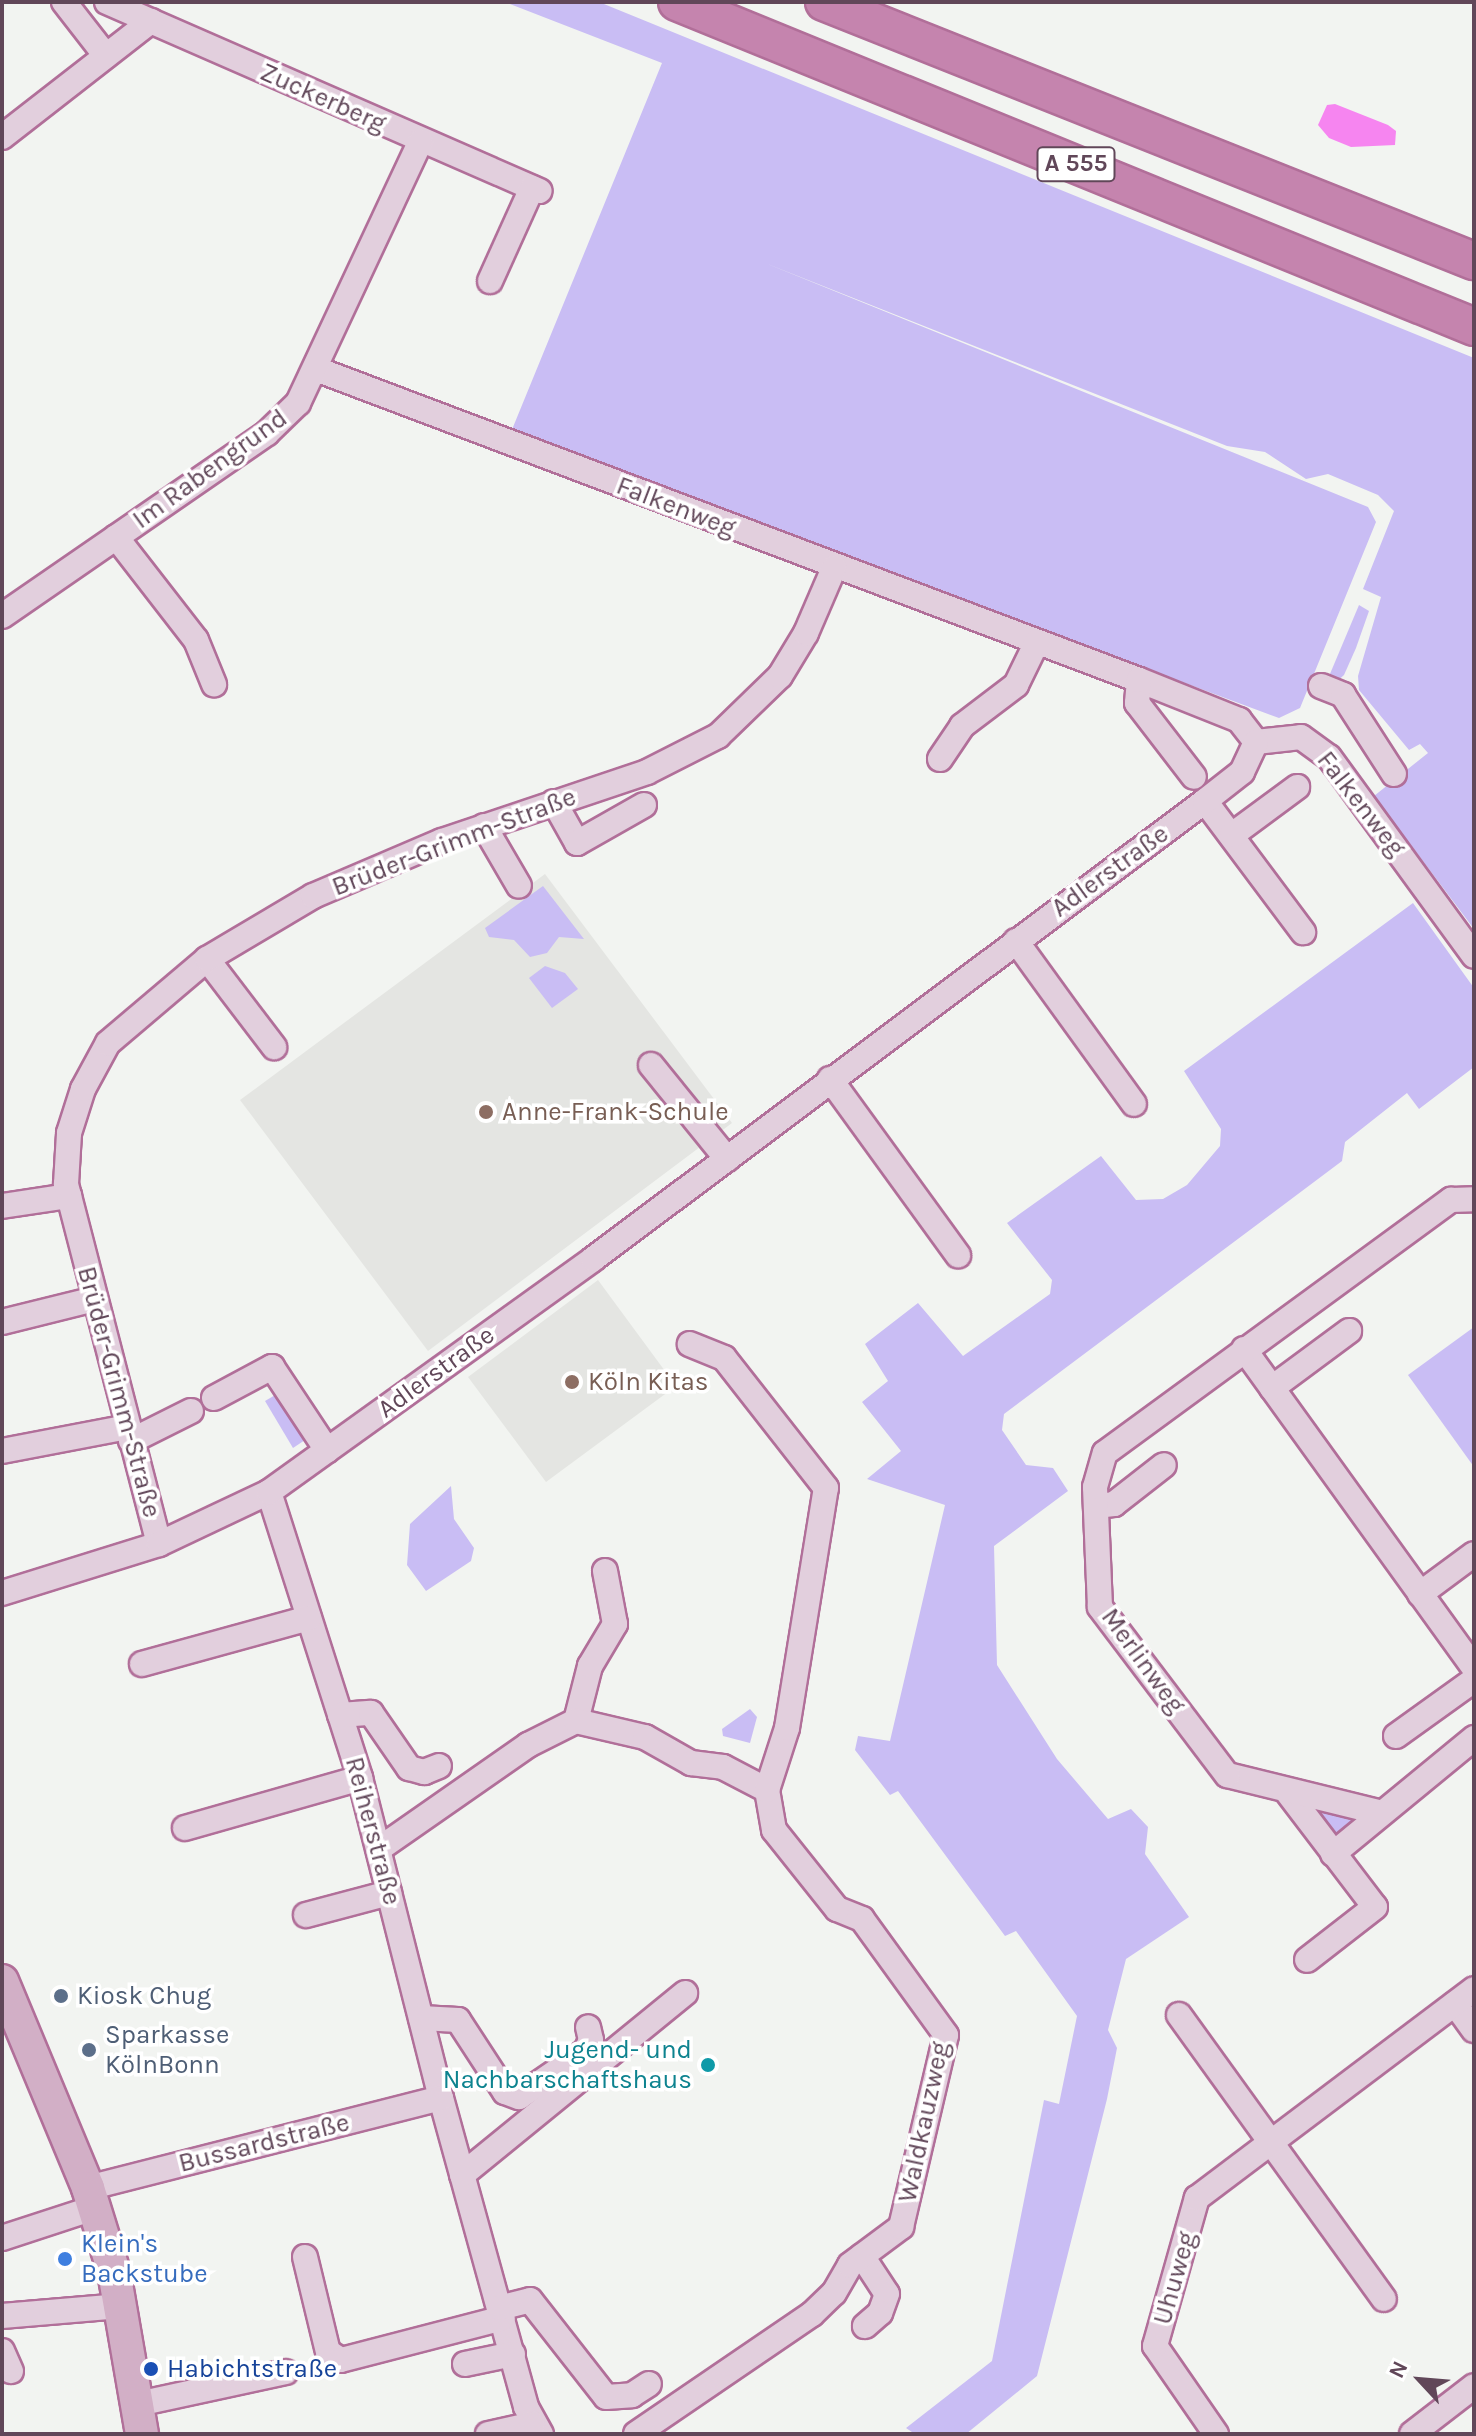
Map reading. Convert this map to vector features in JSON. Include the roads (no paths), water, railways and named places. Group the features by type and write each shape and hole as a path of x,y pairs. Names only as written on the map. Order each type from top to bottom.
{"highway":[{"name":"A 555","path":"677,2 1474,327"},
{"name":"A 555","path":"824,2 1474,261"}],"main road":[{"path":"2,1981 91,2198 121,2306 140,2419"}],"street":[{"path":"64,2 106,56"},
{"name":"Zuckerberg","path":"107,2 536,190 490,281"},
{"path":"2,137 151,21"},
{"name":"Im Rabengrund","path":"2,616 267,433 298,403 421,141"},
{"name":"Falkenweg","path":"316,369 834,568 1139,680 1239,720 1256,742 1301,737 1329,757 1474,956"},
{"path":"116,537 196,640 214,684"},
{"name":"Brüder-Grimm-Straße","path":"159,1544 69,1196 69,1133 83,1089 108,1043 207,959 313,896 484,826 685,756 740,719 780,676 806,633 834,568"},
{"path":"940,759 962,726 1016,685 1037,642"},
{"path":"1139,680 1137,703 1194,777"},
{"path":"1321,686 1343,695 1394,774"},
{"name":"Adlerstraße","path":"2,1593 159,1544 269,1492 727,1159 1205,801 1242,772 1256,742"},
{"path":"1232,835 1297,787"},
{"path":"1205,801 1303,932"},
{"path":"554,802 569,849 644,805"},
{"path":"484,826 519,886"},
{"path":"1016,941 1134,1104"},
{"path":"207,959 274,1047"},
{"path":"651,1065 727,1159"},
{"path":"830,1079 958,1255"},
{"path":"2,1206 69,1196"},
{"name":"Merlinweg","path":"1378,1812 1288,1793 1227,1775 1100,1607 1095,1487 1105,1453 1244,1349 1463,1199"},
{"path":"2,1322 95,1299"},
{"path":"1272,1388 1349,1331"},
{"name":"Waldkauzweg","path":"636,2434 812,2314 862,2256 901,2227 946,2035 862,1919 837,1909 774,1830 767,1790 787,1728 826,1488 724,1358 690,1344"},
{"path":"1244,1349 1474,1668"},
{"path":"214,1398 272,1367 327,1450"},
{"path":"2,1451 130,1434 191,1411"},
{"path":"1096,1506 1114,1504 1164,1465"},
{"name":"Reiherstraße","path":"269,1492 360,1778 441,2098 537,2429"},
{"path":"1420,1594 1474,1554"},
{"path":"576,1721 590,1666 615,1624 605,1571"},
{"path":"142,1664 309,1618"},
{"path":"1396,1736 1474,1680"},
{"path":"340,1715 371,1713 409,1768 424,1772 439,1766"},
{"path":"379,1849 528,1745 576,1721 645,1737 691,1763 723,1767 767,1790"},
{"path":"1333,1854 1378,1812 1474,1738"},
{"path":"185,1828 360,1778"},
{"path":"1288,1793 1375,1907 1307,1960"},
{"path":"306,1915 389,1893"},
{"name":"Uhuweg","path":"1216,2434 1155,2346 1197,2198 1474,1989"},
{"path":"462,2175 685,1993"},
{"path":"1455,2004 1474,2030"},
{"path":"1179,2015 1273,2140 1384,2299"},
{"path":"421,2018 458,2020 505,2092 519,2097 586,2051 591,2040 588,2027"},
{"name":"Bussardstraße","path":"2,2238 91,2198 441,2098"},
{"path":"862,2256 887,2294 880,2313 865,2326"},
{"path":"305,2257 328,2352 341,2360 501,2313 530,2300 606,2397 632,2395 649,2384"},
{"path":"2,2316 121,2306"},
{"path":"465,2364 513,2354"},
{"path":"140,2419 286,2372"},
{"path":"1412,2434 1474,2386"},
{"path":"488,2434 537,2429"}],"place":[{"name":"Anne-Frank-Schule","path":"486,1112"},
{"name":"Köln Kitas","path":"572,1382"},
{"name":"Kiosk Chug","path":"61,1996"},
{"name":"Sparkasse KölnBonn","path":"89,2050"},
{"name":"Jugend- und Nachbarschaftshaus","path":"708,2065"},
{"name":"Klein's Backstube","path":"65,2259"},
{"name":"Habichtstraße","path":"151,2369"}]}
